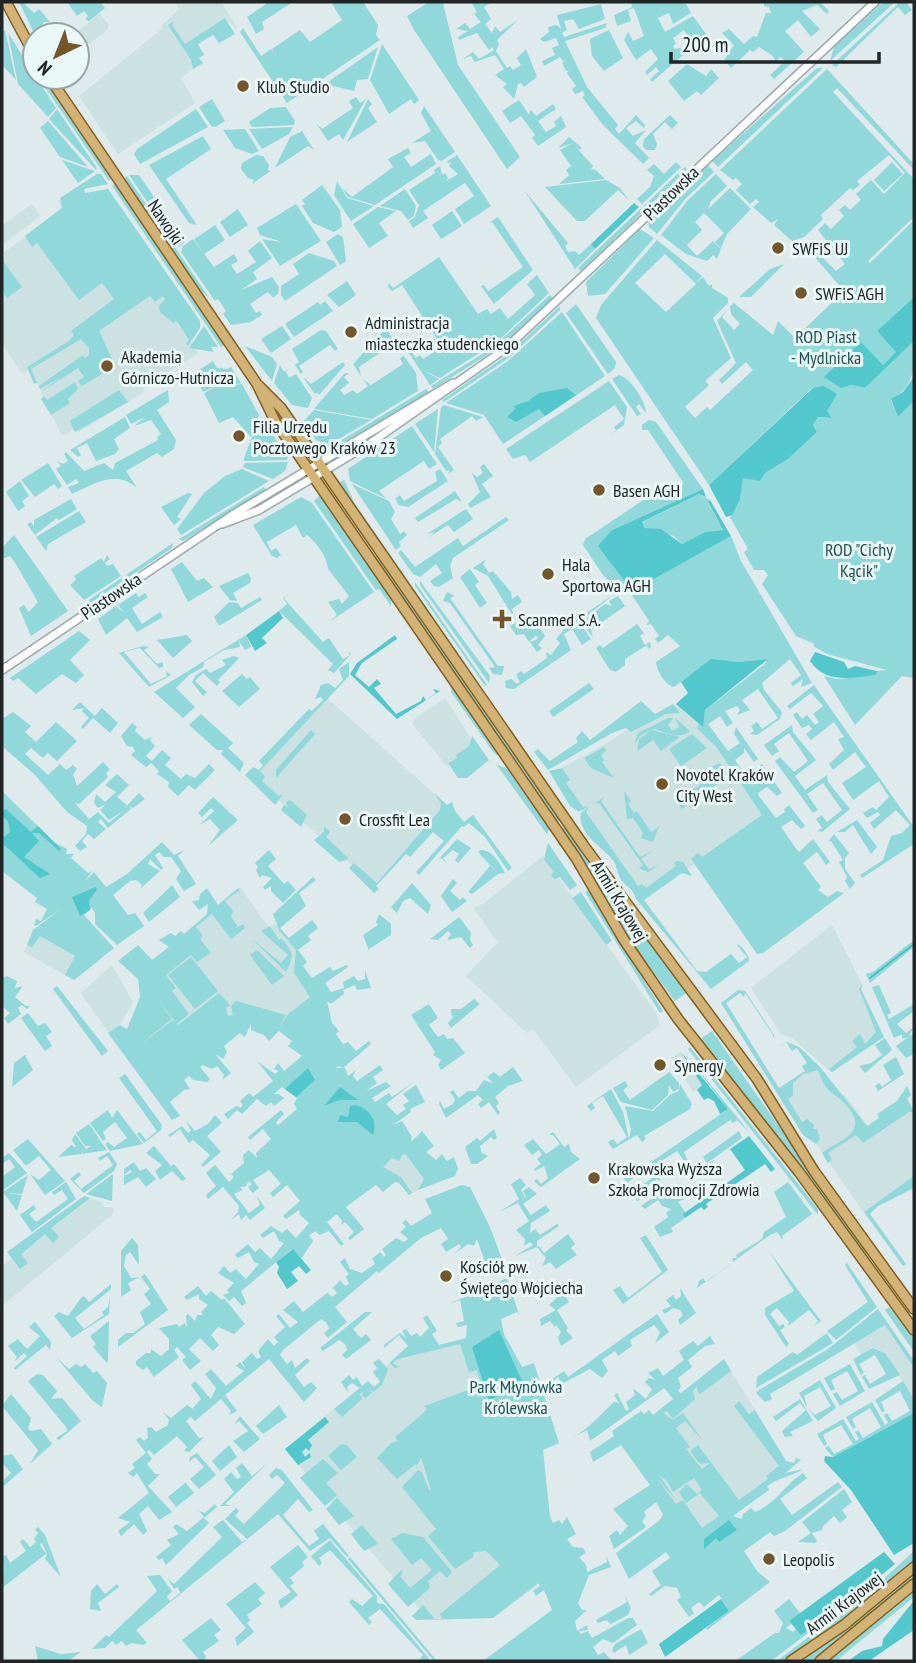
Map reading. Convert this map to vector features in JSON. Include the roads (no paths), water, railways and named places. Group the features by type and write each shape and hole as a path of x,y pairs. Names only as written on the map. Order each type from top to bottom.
{"main road":[{"path":"6,2 21,30"},
{"name":"Nawojki","path":"58,91 257,384 281,408 321,467"},
{"name":"Nawojki","path":"257,384 268,410 311,474"},
{"name":"Armii Krajowej","path":"321,467 584,846 749,1068 814,1171 914,1309"},
{"name":"Armii Krajowej","path":"311,474 576,858 624,940 678,1019 799,1172 914,1330"},
{"name":"Armii Krajowej","path":"791,1661 844,1625 914,1567"},
{"name":"Armii Krajowej","path":"820,1661 914,1584"}],"street":[{"name":"Piastowska","path":"2,670 222,524 259,510 436,390 462,379 523,334 875,2"}],"waterway":[{"path":"870,978 914,944"}],"place":[{"name":"Klub Studio","path":"243,86"},
{"name":"SWFiS UJ","path":"778,248"},
{"name":"SWFiS AGH","path":"801,293"},
{"name":"Administracja miasteczka studenckiego","path":"351,332"},
{"name":"Akademia Górniczo-Hutnicza","path":"107,366"},
{"name":"Filia Urzędu Pocztowego Kraków 23","path":"239,436"},
{"name":"Basen AGH","path":"599,490"},
{"name":"Hala Sportowa AGH","path":"548,574"},
{"name":"Scanmed S.A.","path":"502,619"},
{"name":"Novotel Kraków City West","path":"662,784"},
{"name":"Crossfit Lea","path":"345,819"},
{"name":"Synergy","path":"660,1065"},
{"name":"Krakowska Wyższa Szkoła Promocji Zdrowia","path":"594,1178"},
{"name":"Kościół pw. Świętego Wojciecha","path":"446,1276"},
{"name":"Leopolis","path":"769,1559"}],"park label":[{"name":"ROD Piast - Mydlnicka","path":"826,346"},
{"name":"ROD \"Cichy Kącik\"","path":"859,559"},
{"name":"Park Młynówka Królewska","path":"516,1396"}]}
